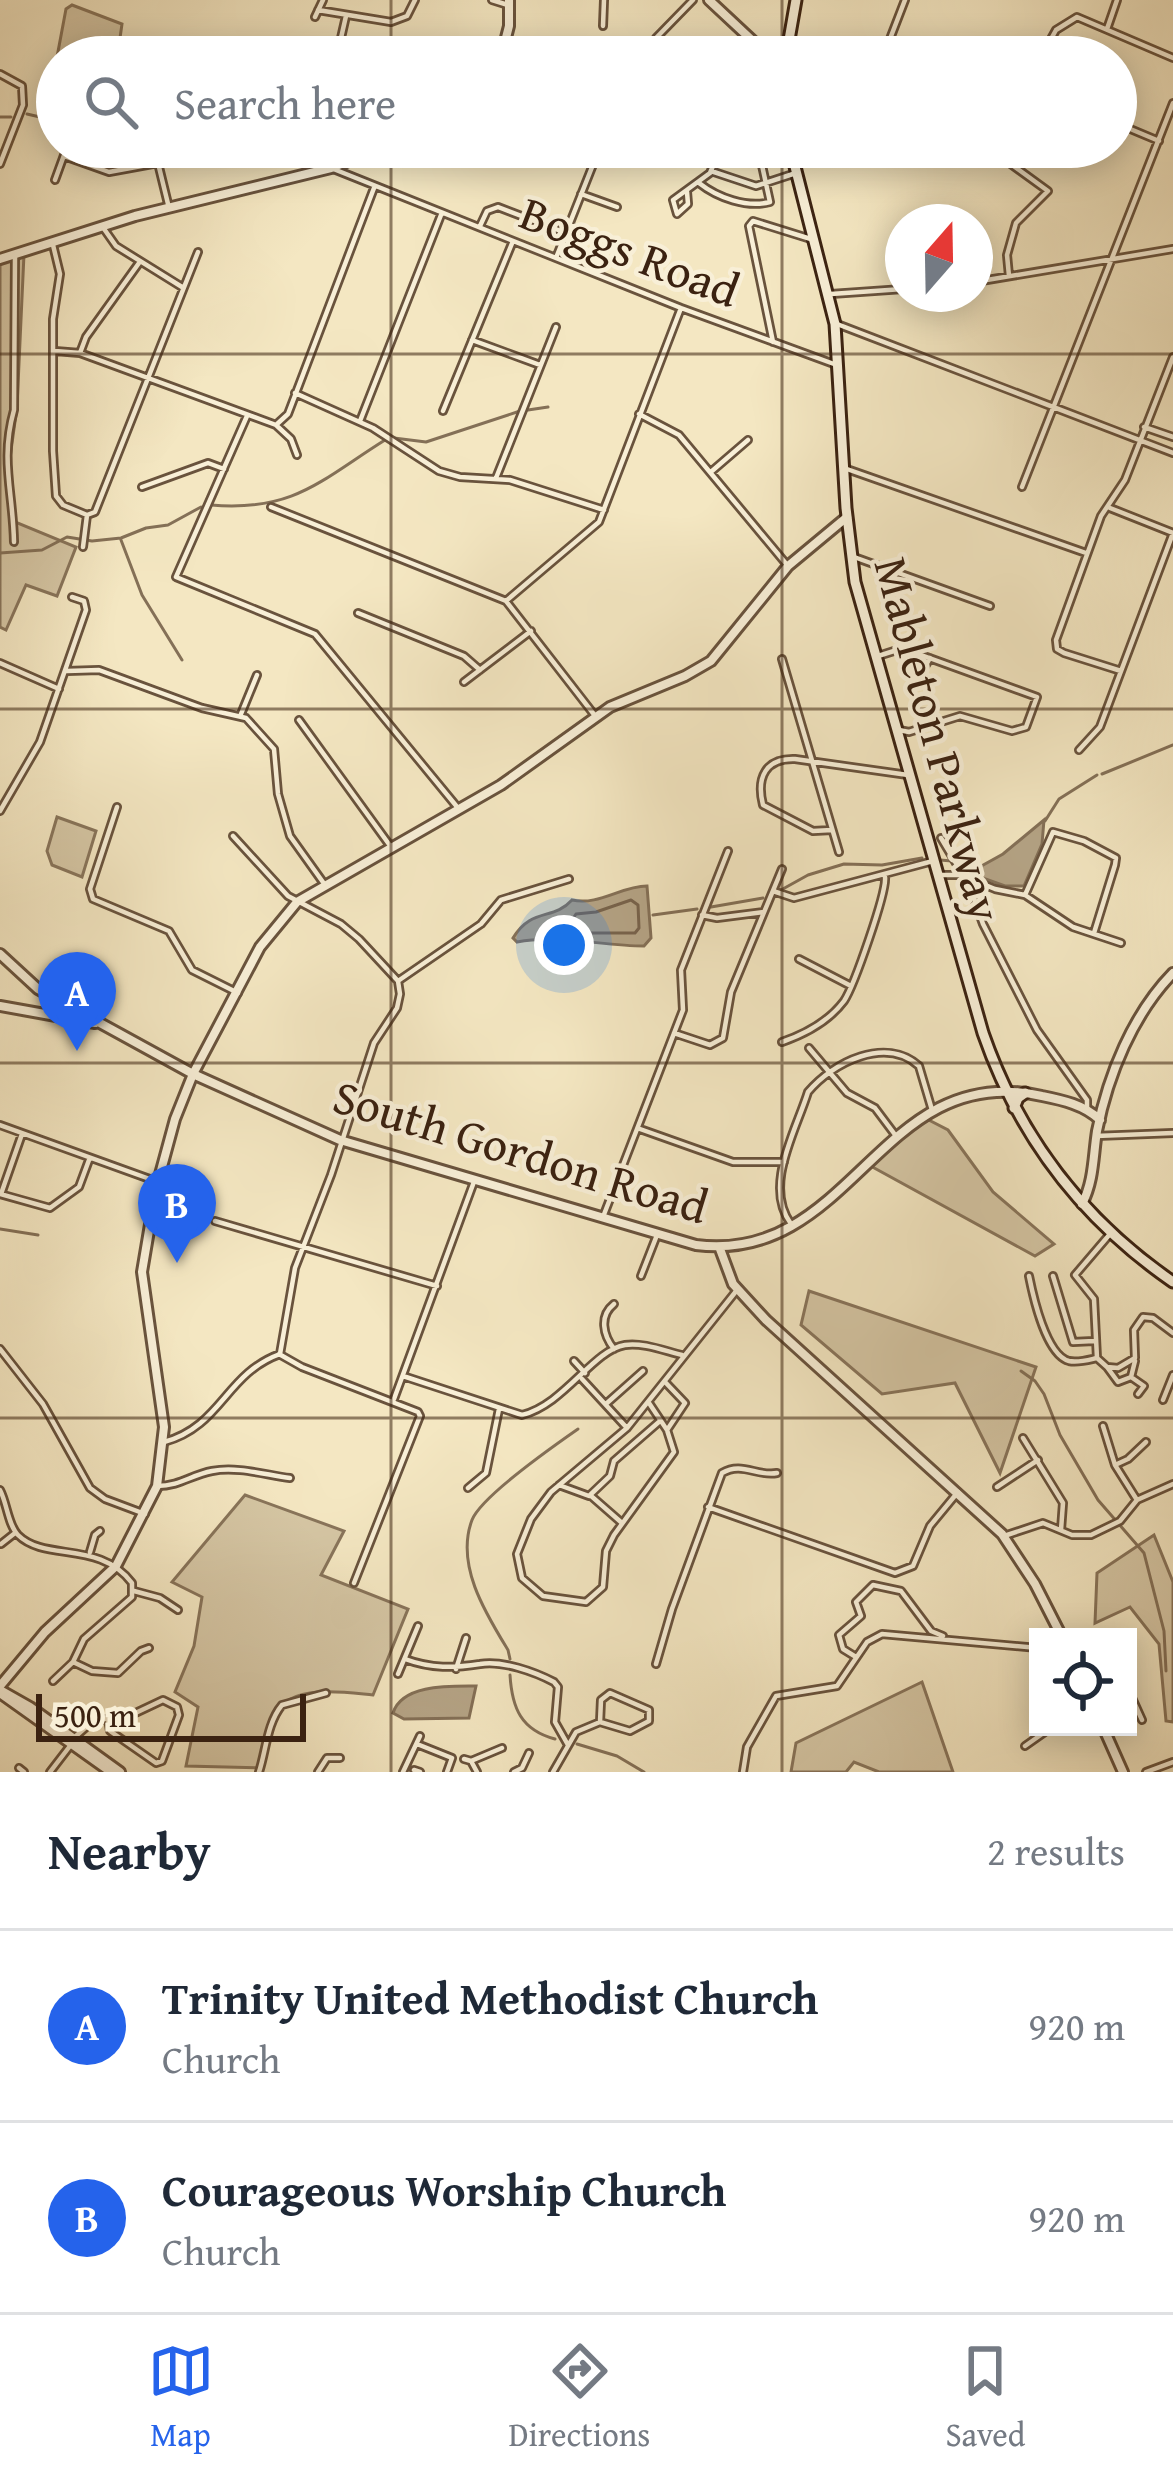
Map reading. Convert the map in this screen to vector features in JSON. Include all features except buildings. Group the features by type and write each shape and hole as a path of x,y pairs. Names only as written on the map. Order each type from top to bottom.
{"main road":[{"path":"790,36 796,0"},
{"name":"Mableton Parkway","path":"795,168 835,324 851,556 875,657 983,1033 1005,1092 1048,1162 1111,1233 1173,1282"},
{"path":"1015,1108 1025,1093"}],"street":[{"path":"323,0 316,13 396,22 407,16 415,0"},
{"path":"492,0 508,2 506,36"},
{"path":"603,26 604,0"},
{"path":"658,36 693,0"},
{"path":"709,0 747,34"},
{"path":"891,36 905,0"},
{"path":"1107,28 1117,0"},
{"path":"342,36 346,16"},
{"path":"1053,36 1074,17 1125,36"},
{"path":"1137,42 1173,58"},
{"path":"0,74 22,86 25,98 0,164"},
{"path":"1022,487 1173,104"},
{"path":"1137,132 1159,141"},
{"path":"55,180 59,168"},
{"path":"98,168 109,172 131,168"},
{"path":"159,168 169,208"},
{"path":"0,259 102,226 331,168"},
{"name":"Boggs Road","path":"331,168 839,366"},
{"path":"556,258 592,168"},
{"path":"687,192 712,168"},
{"path":"699,183 752,206 770,202 763,168"},
{"path":"1009,276 1007,255 1016,223 1048,191 1016,168"},
{"path":"711,171 749,185 796,173"},
{"path":"276,425 287,414 375,185"},
{"path":"581,194 617,206"},
{"path":"479,228 487,211 498,207 566,233"},
{"path":"360,422 442,213"},
{"path":"773,342 748,226 753,221 814,239"},
{"path":"569,224 598,237"},
{"path":"102,226 116,246 184,288"},
{"path":"443,411 513,241"},
{"path":"53,245 60,274 53,319 56,496 63,505 87,515 95,512 198,252"},
{"path":"993,279 1173,249"},
{"path":"14,542 14,516 1,463 6,426 14,410 15,256"},
{"path":"80,353 86,337 139,263"},
{"path":"829,295 885,290"},
{"path":"506,601 588,532 604,510 681,308"},
{"path":"835,324 1173,453"},
{"path":"496,478 556,327"},
{"path":"471,340 540,365"},
{"path":"55,351 80,353 276,425 298,455"},
{"path":"1121,671 1064,653 1055,644 1086,553 1125,480 1173,357"},
{"path":"295,393 360,422 439,471 496,478 604,510"},
{"path":"639,414 674,430 788,566"},
{"path":"248,416 176,577 315,634 459,810"},
{"path":"1144,427 1173,437"},
{"path":"710,473 748,440"},
{"path":"142,487 208,463 224,469"},
{"path":"844,468 1086,553"},
{"path":"271,507 506,601 596,717"},
{"path":"1079,750 1100,727 1173,533 1108,508"},
{"path":"83,547 87,515"},
{"path":"111,1772 0,1690 45,1632 116,1566 157,1486 164,1442 142,1272 158,1182 193,1074 260,946 297,902 503,784 621,701 711,661 788,566 847,517"},
{"path":"851,556 990,606"},
{"path":"0,811 34,756 67,670 86,610 84,601 72,597"},
{"path":"358,614 454,651 480,670"},
{"path":"464,682 531,631"},
{"path":"875,657 905,650 1037,698 1021,730 960,716 913,731 895,728"},
{"path":"917,680 930,658"},
{"path":"782,659 839,852"},
{"path":"0,663 59,689"},
{"path":"67,670 99,670 202,707 241,715 274,749 278,794 290,836 325,885"},
{"path":"241,715 257,675"},
{"path":"298,720 391,847"},
{"path":"832,830 806,828 768,808 762,800 767,765 780,759 810,760 908,775"},
{"path":"117,807 90,889 93,899 170,931 192,970 238,993"},
{"path":"1025,895 1053,832 1107,851 1116,858 1115,865 1094,933"},
{"path":"164,1442 184,1437 204,1424 235,1383 279,1354 302,1246 374,1043 399,1004 398,981 341,924 297,902 232,836"},
{"path":"941,838 1037,1030 1087,1100 1087,1109 1100,1120"},
{"path":"603,1217 683,1010 681,970 728,851"},
{"path":"773,891 794,898 933,861"},
{"path":"674,1033 710,1045 723,1038 731,992 782,868"},
{"path":"938,875 961,875 1025,895 1073,927 1121,943"},
{"path":"782,1042 832,1014 850,986 885,897 885,877"},
{"path":"398,981 482,924 501,900 568,879"},
{"path":"702,915 717,918 764,912"},
{"name":"South Gordon Road","path":"0,954 50,996 193,1074 340,1140 656,1235 720,1249 766,1241 794,1228 896,1136 932,1110 1005,1092 1087,1109"},
{"path":"799,959 850,986"},
{"path":"1082,1204 1100,1120 1137,1022 1153,994 1173,973"},
{"path":"50,996 61,1006 61,1012 54,1015"},
{"path":"0,1006 108,1026"},
{"path":"54,1015 62,1015 69,1006"},
{"path":"809,1048 850,1096 875,1108 896,1136"},
{"path":"794,1228 781,1208 784,1162 808,1092 832,1072 883,1052 903,1055 919,1066 932,1110"},
{"path":"0,1125 158,1182"},
{"path":"638,1128 733,1162 784,1162"},
{"path":"1096,1136 1173,1133"},
{"path":"22,1134 0,1194 50,1208 79,1187 89,1160"},
{"path":"394,1401 475,1179"},
{"path":"215,1221 437,1286"},
{"path":"1111,1233 1075,1275 1094,1299 1097,1358 1118,1382 1131,1377"},
{"path":"641,1276 656,1235"},
{"path":"720,1249 737,1290 1004,1536 1057,1628"},
{"path":"1029,1276 1032,1295 1058,1355 1072,1362 1097,1358"},
{"path":"1053,1276 1073,1342 1095,1341"},
{"path":"649,1403 667,1430 674,1452 606,1551 603,1587 586,1603 567,1603 537,1593 522,1578 518,1548 538,1506 628,1428 737,1290"},
{"path":"614,1304 604,1319 614,1349"},
{"path":"1131,1377 1136,1358 1134,1330 1143,1317 1153,1318 1173,1333"},
{"path":"403,1376 499,1409 531,1413 626,1344 682,1355"},
{"path":"0,1349 43,1404 90,1488 145,1514"},
{"path":"279,1354 420,1416 354,1583"},
{"path":"1107,1367 1118,1368 1136,1358"},
{"path":"574,1360 605,1405 628,1428"},
{"path":"605,1405 643,1371"},
{"path":"1163,1400 1173,1375"},
{"path":"1131,1377 1144,1386"},
{"path":"1138,1394 1148,1379"},
{"path":"666,1383 685,1403 667,1430"},
{"path":"468,1488 486,1472 499,1409"},
{"path":"559,1485 590,1495 610,1475 614,1461 661,1419"},
{"path":"1102,1426 1115,1465 1137,1500"},
{"path":"1023,1438 1064,1502 1061,1530"},
{"path":"1115,1465 1146,1442"},
{"path":"997,1487 1038,1460"},
{"path":"656,1664 722,1473 731,1468 777,1473"},
{"path":"157,1486 180,1486 221,1469 290,1478"},
{"path":"1004,1536 1037,1523 1080,1536 1097,1532 1120,1521 1137,1500 1173,1484"},
{"path":"0,1490 15,1533 27,1541 116,1566 130,1578 134,1591"},
{"path":"708,1507 895,1573 913,1566 930,1526 958,1492"},
{"path":"590,1495 622,1523"},
{"path":"89,1555 94,1535 100,1531"},
{"path":"2,1544 15,1533"},
{"path":"856,1657 843,1649 839,1635 861,1616 856,1602 873,1585 901,1592 931,1630 948,1639"},
{"path":"134,1591 160,1598 178,1610"},
{"path":"53,1681 73,1662 83,1639 134,1591"},
{"path":"398,1675 418,1626"},
{"path":"743,1772 747,1747 776,1696 837,1686 868,1642 882,1634 1029,1647"},
{"path":"456,1670 466,1638"},
{"path":"73,1662 86,1670 118,1673 149,1648"},
{"path":"405,1659 456,1670 485,1663 554,1682 558,1687 555,1722 570,1742"},
{"path":"268,1772 259,1771 271,1722 281,1705 326,1693"},
{"path":"553,1772 579,1730 600,1722 630,1731 651,1716 649,1710 610,1693 601,1700 600,1722"},
{"path":"50,1772 88,1724 108,1719 127,1717 163,1700 177,1707 179,1715 162,1761 156,1763 110,1731 108,1719"},
{"path":"1137,1709 1142,1720"},
{"path":"403,1772 420,1736"},
{"path":"1025,1747 1040,1736"},
{"path":"1107,1736 1123,1772"},
{"path":"73,1742 120,1772"},
{"path":"417,1744 452,1758 447,1772"},
{"path":"477,1772 468,1760 502,1748"},
{"path":"514,1772 530,1753"},
{"path":"318,1772 323,1760 340,1758"},
{"path":"1146,1772 1173,1762"}],"shaded area":[{"path":"72,5 122,24 120,36 61,36 66,9"},
{"path":"24,254 17,407 8,472 15,522 76,547 57,596 26,585 6,630 0,627 0,260"},
{"path":"57,817 96,831 82,877 52,865 47,851"},
{"path":"921,1116 948,1130 993,1192 1054,1244 1035,1256 867,1164"},
{"path":"809,1291 1036,1367 1000,1473 955,1383 882,1394 801,1325"},
{"path":"245,1495 344,1531 321,1575 408,1609 373,1695 315,1692 288,1700 271,1721 261,1768 186,1766 198,1707 175,1692 194,1646 202,1597 172,1582"},
{"path":"1154,1535 1173,1582 1173,1722 1166,1721 1159,1644 1130,1607 1095,1623 1097,1573"},
{"path":"922,1682 953,1772 879,1772 854,1762 846,1772 791,1772 796,1743"}],"water":[{"path":"1044,820 1042,844 1024,886 1005,886 977,876 976,869 1003,854"},
{"path":"647,886 651,938 644,946 517,942 513,938 528,922 572,900"},
{"path":"476,1686 469,1718 404,1719 393,1713 416,1692"}],"waterway":[{"path":"27,114 36,116"},
{"path":"0,117 11,117"},
{"path":"528,410 548,407"},
{"path":"394,438 426,442 520,411"},
{"path":"211,505 240,506 286,498 324,480 385,440"},
{"path":"0,553 42,550 67,537 121,538 168,525 201,507"},
{"path":"121,540 142,595 182,660"},
{"path":"1102,774 1173,745"},
{"path":"1045,821 1059,799 1097,775"},
{"path":"781,890 844,864 882,865 922,858"},
{"path":"940,860 952,861"},
{"path":"959,864 975,871"},
{"path":"711,907 763,898"},
{"path":"653,915 697,909"},
{"path":"0,1229 38,1235"},
{"path":"1021,1371 1044,1394 1060,1435 1098,1500 1144,1553 1164,1631 1166,1671"},
{"path":"510,1659 470,1571 467,1554 472,1520 503,1485 578,1429"},
{"path":"510,1675 520,1716 534,1730 555,1739"},
{"path":"577,1744 617,1756 644,1772"}],"place":[{"name":"Trinity United Methodist Church","path":"77,1051"},
{"name":"Courageous Worship Church","path":"177,1263"}]}
